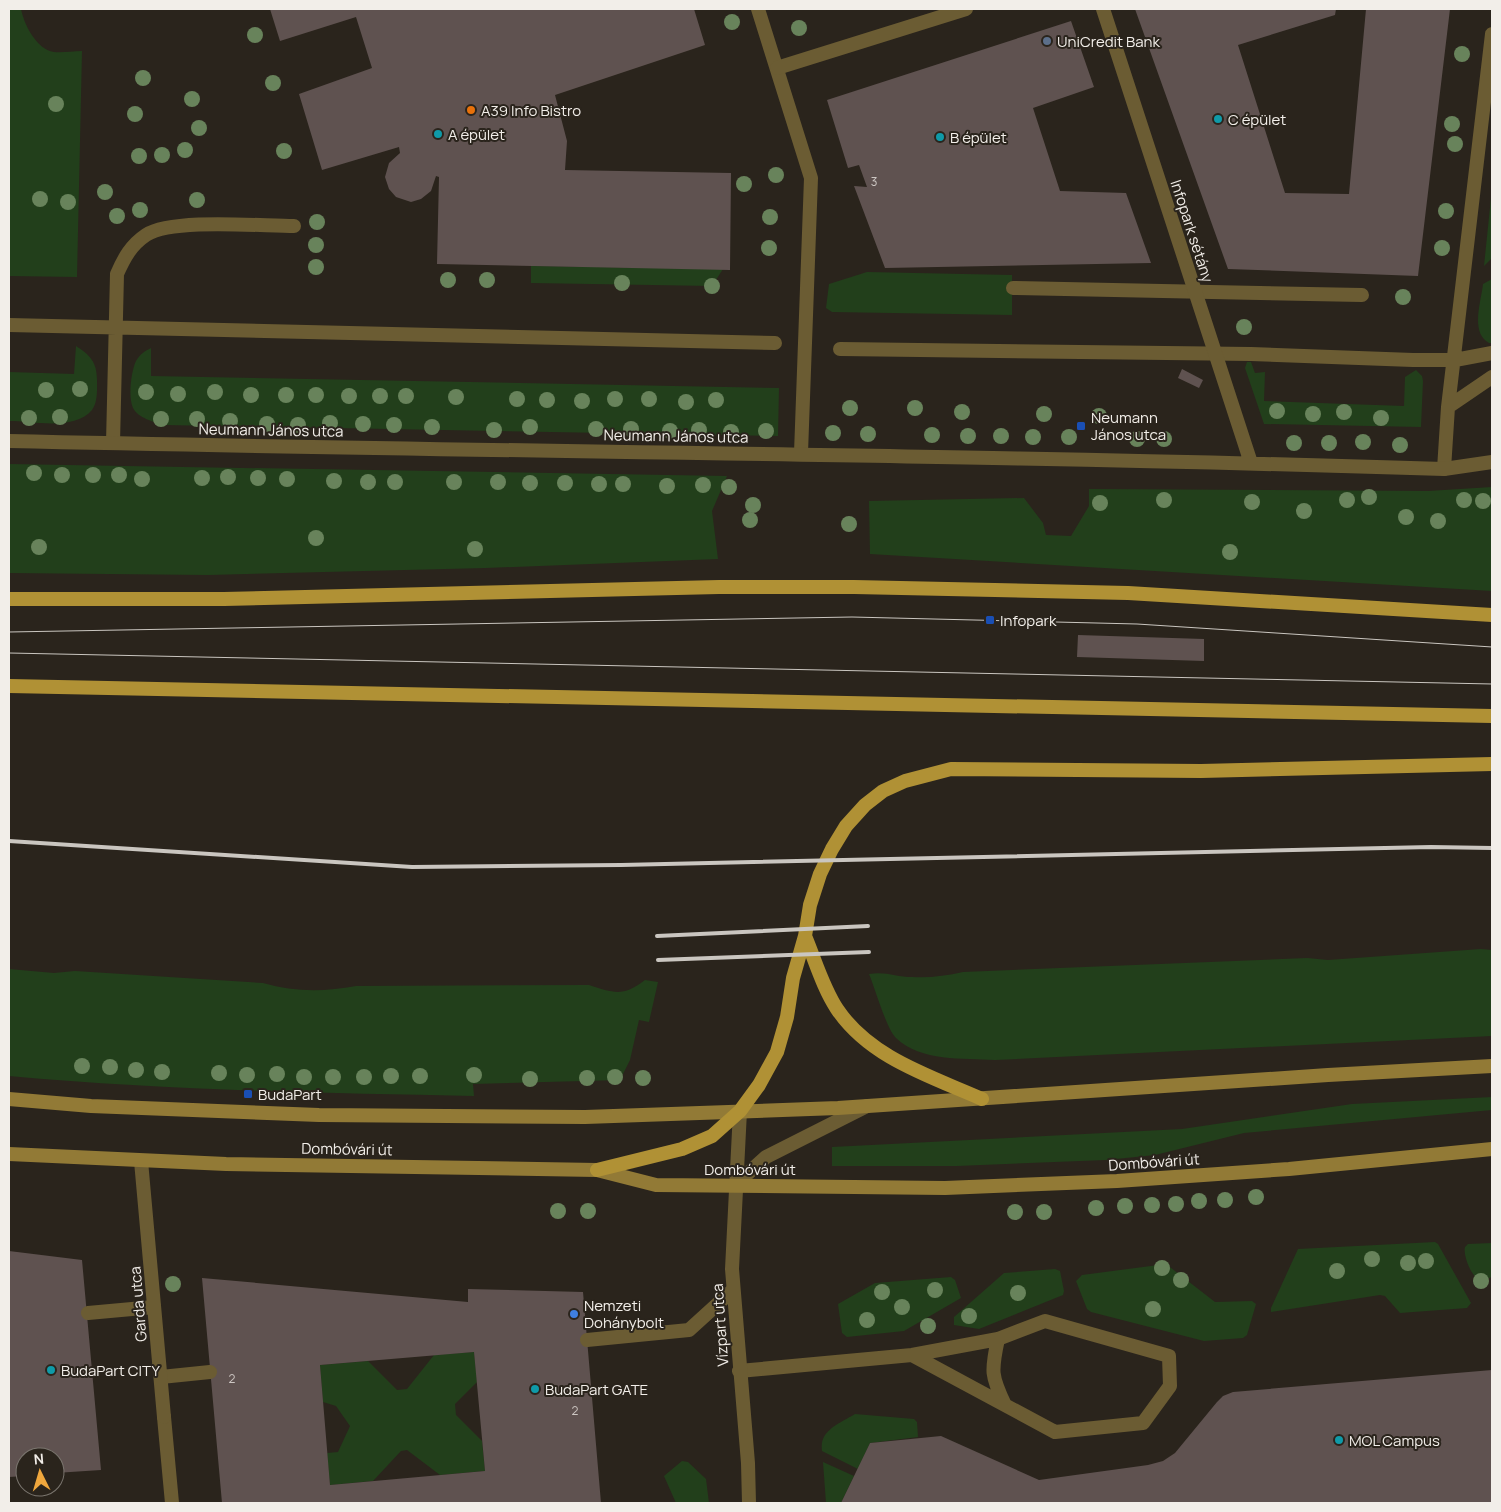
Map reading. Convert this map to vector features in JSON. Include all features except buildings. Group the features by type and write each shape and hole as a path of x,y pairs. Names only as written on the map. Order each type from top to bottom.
{"main road":[{"path":"9,599 224,599 719,586 854,587 1128,592 1492,615"},
{"path":"9,686 1492,716"},
{"path":"597,1170 682,1149 712,1136 740,1111 759,1085 777,1052 787,1018 793,978 805,936 810,905 820,874 846,826 865,805 883,791 905,781 929,773 951,769 980,768 1201,771 1492,764"},
{"path":"805,936 836,1008 855,1032 894,1060 982,1099"},
{"path":"9,1099 91,1106 319,1115 577,1117 868,1106 1318,1075 1492,1066"},
{"name":"Dombóvári út","path":"9,1154 141,1161 597,1170 656,1184 946,1188 1117,1181 1289,1169 1492,1149"}],"street":[{"path":"758,9 811,178 801,453"},
{"path":"777,68 966,9"},
{"name":"Infopark sétány","path":"1103,9 1251,463"},
{"path":"1444,469 1448,407 1492,34"},
{"path":"113,443 117,274 127,252 146,235 176,225 294,226"},
{"path":"1013,288 1195,290 1362,295"},
{"path":"9,325 775,343"},
{"path":"840,350 1216,353 1455,360 1492,353"},
{"path":"1448,407 1492,377"},
{"name":"Neumann János utca","path":"9,440 801,453 1444,469 1492,462"},
{"path":"735,1185 766,1157 868,1106"},
{"name":"Vízpart utca","path":"740,1111 735,1185 733,1290 748,1463"},
{"name":"Garda utca","path":"141,1161 172,1503"},
{"path":"587,1340 689,1330 733,1290"},
{"path":"88,1313 154,1308"},
{"path":"740,1371 912,1355 998,1339 1045,1321 1169,1356 1170,1386 1143,1423 1055,1432 912,1355"},
{"path":"998,1339 992,1366 994,1382 1005,1405"},
{"path":"161,1376 210,1372"},
{"path":"748,1463 749,1503"},
{"path":"748,1463 760,1503"}],"green space":[{"path":"9,9 21,9 32,35 36,41 48,50 54,52 82,51 77,277 9,276"},
{"path":"1492,188 1492,258 1484,266"},
{"path":"531,266 723,269 712,286 531,283"},
{"path":"867,272 1012,275 1012,315 832,312 826,308 829,284"},
{"path":"1492,279 1492,343 1489,343 1480,332 1478,316 1483,284"},
{"path":"76,346 89,356 96,368 97,395 92,410 84,417 64,423 9,421 9,372 74,374"},
{"path":"151,348 151,376 779,388 778,436 164,425 142,417 131,404 131,384 134,365 141,355"},
{"path":"1247,362 1251,362 1255,373 1265,372 1264,401 1404,406 1405,377 1416,370 1422,376 1423,381 1421,427 1264,424 1245,368"},
{"path":"9,464 727,476 712,511 718,559 486,568 208,575 9,573"},
{"path":"1492,487 1492,591 870,554 869,501 1024,498 1043,523 1046,535 1071,536 1089,506 1089,489 1428,491"},
{"path":"1481,949 1492,950 1492,1036 995,1060 930,1055 906,1046 896,1038 888,1026 869,974 880,973 907,977 925,977 963,972 1307,958 1328,960"},
{"path":"9,969 54,973 75,971 263,983 309,990 356,986 589,985 618,992 630,989 645,980 658,982 649,1022 639,1020 630,1060 620,1080 473,1084 474,1096 416,1095 183,1088 9,1076"},
{"path":"1492,1097 1492,1110 1244,1133 1155,1155 1106,1160 957,1166 832,1166 832,1147 1182,1129 1352,1104"},
{"path":"1435,1242 1438,1244 1471,1303 1467,1308 1400,1313 1385,1296 1380,1295 1271,1312 1271,1308 1298,1249"},
{"path":"1492,1243 1492,1277 1480,1279 1469,1268 1465,1247 1468,1244"},
{"path":"1166,1264 1215,1302 1252,1301 1256,1304 1247,1335 1243,1338 1204,1341 1091,1312 1087,1309 1076,1281 1082,1275"},
{"path":"1055,1269 1060,1271 1063,1295 979,1329 954,1325 954,1317 1004,1273"},
{"path":"951,1277 955,1280 961,1298 904,1331 847,1337 842,1333 838,1304 875,1283"},
{"path":"474,1352 477,1382 455,1404 456,1415 482,1441 485,1471 440,1475 407,1450 401,1451 373,1481 330,1485 327,1453 338,1452 350,1426 336,1406 323,1402 320,1365 368,1361 397,1390 407,1389 434,1355"},
{"path":"855,1414 914,1419 917,1422 918,1437 870,1443 858,1469 822,1451 824,1438 831,1428"},
{"path":"682,1461 688,1462 706,1479 709,1503 676,1503 664,1476"},
{"path":"823,1462 854,1476 841,1503 826,1503"}],"tram line":[{"path":"9,632 852,617 1137,624 1492,647"},
{"path":"9,653 1492,684"}],"railway":[{"path":"9,841 412,867 621,865 1431,847 1492,848"},
{"path":"657,936 868,926"},
{"path":"658,960 869,952"}],"place":[{"name":"UniCredit Bank","path":"1047,41"},
{"name":"A39 Info Bistro","path":"471,110"},
{"name":"C épület","path":"1218,119"},
{"name":"A épület","path":"438,134"},
{"name":"B épület","path":"940,137"},
{"name":"Neumann János utca","path":"1081,426"},
{"name":"Infopark","path":"990,620"},
{"name":"BudaPart","path":"248,1094"},
{"name":"Nemzeti Dohánybolt","path":"574,1314"},
{"name":"BudaPart CITY","path":"51,1370"},
{"name":"BudaPart GATE","path":"535,1389"},
{"name":"MOL Campus","path":"1339,1440"}]}
